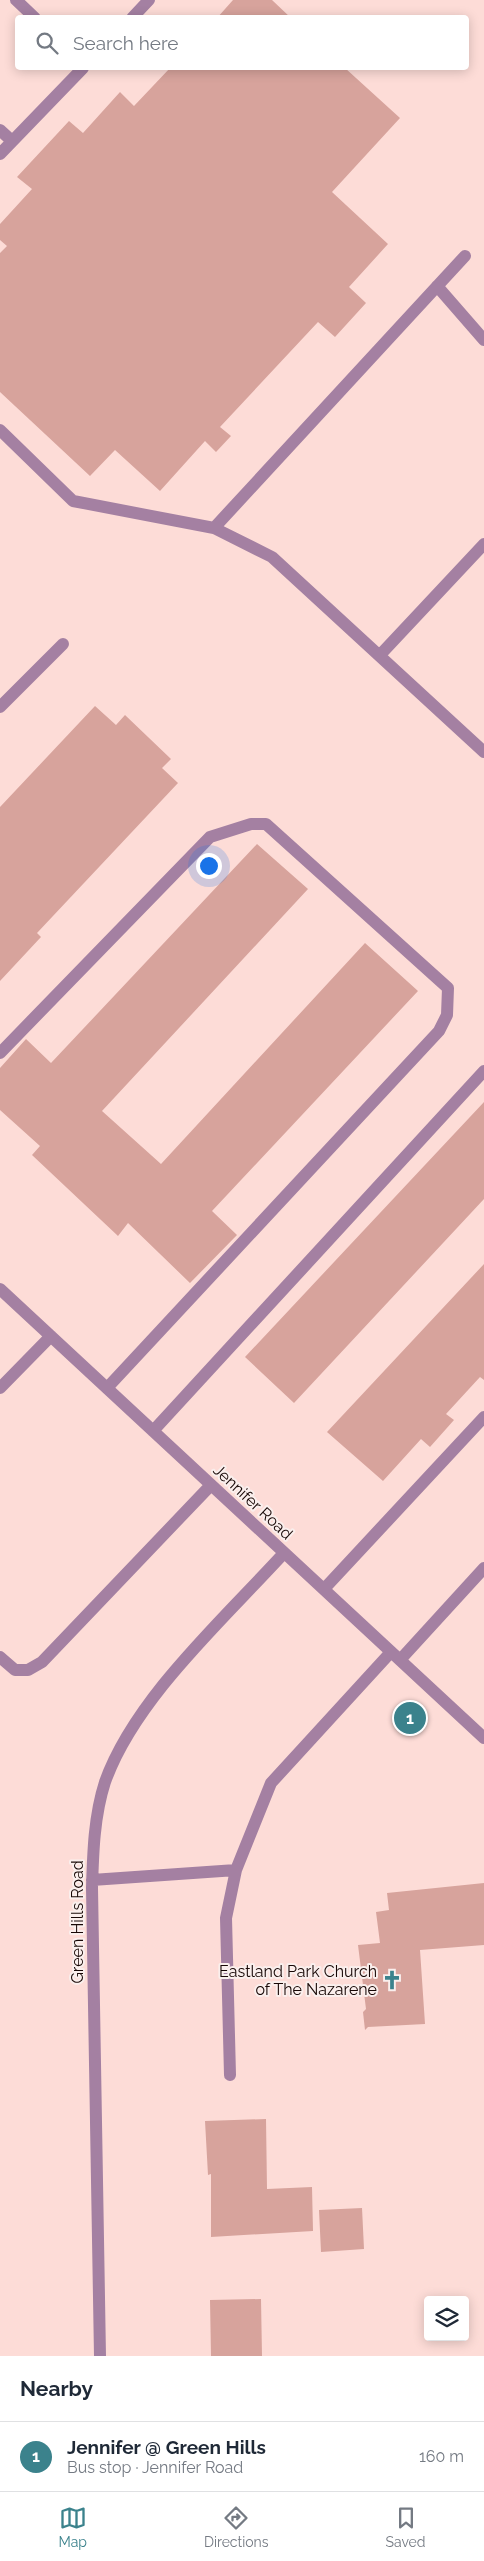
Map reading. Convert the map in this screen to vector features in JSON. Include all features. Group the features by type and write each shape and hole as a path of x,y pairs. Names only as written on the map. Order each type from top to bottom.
{"street":[{"path":"16,0 31,15"},
{"path":"135,15 149,0"},
{"path":"0,154 81,70"},
{"path":"0,130 12,142"},
{"path":"214,528 465,256"},
{"path":"437,286 484,340"},
{"path":"0,430 73,501 214,528 272,557 484,752"},
{"path":"380,655 484,544"},
{"path":"0,707 63,644"},
{"path":"0,1054 210,837 251,824 266,824 448,988 447,1015 439,1032 107,1388"},
{"path":"153,1431 484,1071"},
{"name":"Jennifer Road","path":"0,1289 484,1738"},
{"path":"0,1388 51,1336"},
{"path":"324,1589 484,1417"},
{"path":"0,1657 15,1670 28,1670 42,1662 211,1484"},
{"name":"Green Hills Road","path":"100,2356 92,1880 94,1831 105,1783 121,1746 144,1708 176,1670 284,1553"},
{"path":"230,2075 226,1918 236,1870 272,1783 395,1656 484,1568"},
{"path":"92,1880 236,1870"}],"building":[{"path":"233,0 272,0 288,15 220,15"},
{"path":"168,70 347,70 400,118 332,192 388,244 349,287 366,303 335,337 318,322 220,427 231,436 216,452 205,441 160,491 115,450 90,476 0,392 0,253 7,246 0,240 0,224 32,189 17,177 69,121 83,133 120,92 134,106"},
{"path":"95,706 116,725 125,715 171,759 162,768 178,783 37,933 41,937 0,981 0,807"},
{"path":"257,844 308,889 102,1111 161,1164 365,943 418,991 212,1211 237,1235 190,1283 128,1223 118,1236 32,1155 40,1146 0,1110 0,1068 26,1039 51,1063"},
{"path":"484,1102 484,1199 294,1403 245,1357"},
{"path":"484,1264 484,1380 480,1377 446,1414 454,1420 430,1447 421,1439 383,1481 327,1432"},
{"name":"Eastland Park Church of The Nazarene","path":"484,1883 484,1945 420,1950 425,2024 368,2027 365,2030 363,2012 366,2009 358,1945 380,1943 376,1912 389,1910 387,1893"},
{"path":"266,2119 267,2189 312,2187 313,2231 211,2237 211,2174 208,2175 205,2121"},
{"path":"362,2208 364,2249 321,2252 319,2210"},
{"path":"261,2299 262,2356 211,2356 210,2300"}],"place":[{"name":"Jennifer @ Green Hills","path":"410,1718"},
{"name":"Eastland Park Church of The Nazarene","path":"392,1980"}]}
